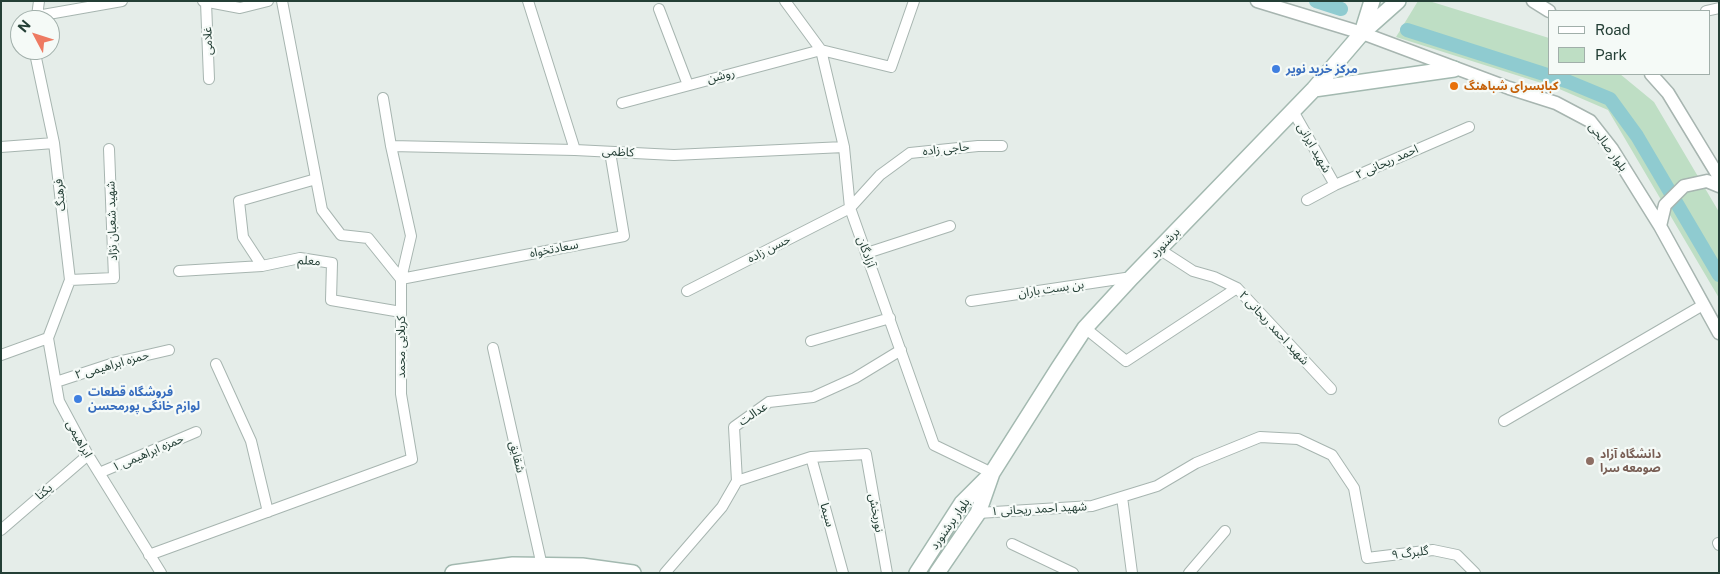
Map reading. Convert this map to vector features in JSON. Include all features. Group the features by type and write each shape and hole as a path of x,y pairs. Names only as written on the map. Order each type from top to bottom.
{"main road":[{"name":"برشنورد","path":"1362,33 1372,1"},
{"name":"برشنورد","path":"992,473 1085,328 1132,277 1293,112 1362,33 1398,1"},
{"path":"1314,88 1454,68"},
{"name":"بلوار برشنورد","path":"937,573 978,513 992,473"},
{"name":"بلوار برشنورد","path":"917,573 962,503 992,473"},
{"path":"454,573 513,566 542,566 563,569 582,566 633,573"}],"street":[{"path":"60,13 122,1"},
{"path":"204,2 240,8 268,1"},
{"path":"282,1 322,210 341,235 368,238 401,280"},
{"path":"528,1 575,150"},
{"name":"آزادگان","path":"785,1 821,50 844,147 850,208 934,444 992,473"},
{"path":"821,50 891,67 914,1"},
{"name":"بلوار صالحی","path":"1257,1 1362,33 1508,88 1556,103 1590,121 1612,149 1660,226 1719,333"},
{"path":"1533,1 1548,10"},
{"name":"غلامی","path":"204,2 209,80"},
{"path":"659,9 688,84"},
{"name":"روشن","path":"622,103 821,50"},
{"name":"فرهنگ","path":"36,60 54,143 70,280 48,338"},
{"path":"1652,75 1668,93 1719,177"},
{"name":"کربلایی محمد","path":"149,556 412,459 400,394 401,280 411,236 391,146 383,98"},
{"name":"شهید ایرانی","path":"1293,112 1335,185"},
{"name":"احمد ریحانی ۲","path":"1307,200 1335,185 1468,127"},
{"path":"1,147 54,143"},
{"name":"کاظمی","path":"391,146 575,150 674,155 844,147"},
{"name":"حاجی زاده","path":"850,208 880,175 910,153 978,146 1002,146"},
{"name":"شهید شعبان نژاد","path":"70,280 114,278 109,149"},
{"name":"سعادتخواه","path":"401,280 624,236 610,152"},
{"path":"262,266 243,237 239,201 316,179"},
{"path":"1660,226 1665,205 1684,186 1707,181 1719,186"},
{"name":"حسن زاده","path":"687,291 850,208"},
{"path":"867,253 950,226"},
{"name":"شهید احمد ریحانی ۲","path":"1159,250 1193,271 1214,277 1237,288 1331,389"},
{"name":"معلم","path":"179,271 262,266 300,258 332,263 331,300 401,312"},
{"name":"بن بست باران","path":"971,301 1132,277"},
{"path":"1085,328 1126,361 1237,288"},
{"path":"1504,421 1703,306"},
{"path":"811,341 890,318"},
{"path":"1,355 48,338"},
{"name":"ابراهیمی","path":"48,338 59,401 99,474 161,573"},
{"name":"شقایق","path":"492,348 542,566"},
{"name":"حمزه ابراهیمی ۲","path":"56,382 117,362 169,350"},
{"name":"عدالت","path":"737,481 734,427 769,402 813,397 855,378 901,350"},
{"path":"216,364 251,441 268,512"},
{"name":"حمزه ابراهیمی ۱","path":"99,474 196,432"},
{"name":"شهید احمد ریحانی ۱","path":"978,513 1092,506 1158,486 1196,463 1260,437 1298,439 1332,455 1354,488 1367,558"},
{"name":"نوربخش","path":"812,457 866,454 887,573"},
{"name":"یکتا","path":"1,530 88,455"},
{"path":"665,573 722,507 737,481 812,457"},
{"name":"سیما","path":"812,457 843,573"},
{"path":"1122,497 1132,573"},
{"path":"1189,573 1225,531"},
{"path":"1012,544 1073,573"},
{"name":"گلبرگ ۹","path":"1367,558 1433,550 1457,555 1475,573"}],"green space":[{"path":"1418,1 1429,1 1548,38 1548,75 1621,75 1654,102 1719,212 1719,298 1608,110 1557,88 1396,37"}],"waterway":[{"path":"1316,1 1341,9"},
{"path":"1407,30 1569,82 1610,99 1637,136 1719,275"}],"place":[{"name":"مرکز خرید نویر","path":"1276,69"},
{"name":"کبابسرای شباهنگ","path":"1454,86"},
{"name":"فروشگاه قطعات لوازم خانگی پورمحسن","path":"78,399"},
{"name":"دانشگاه آزاد صومعه سرا","path":"1590,461"}]}
